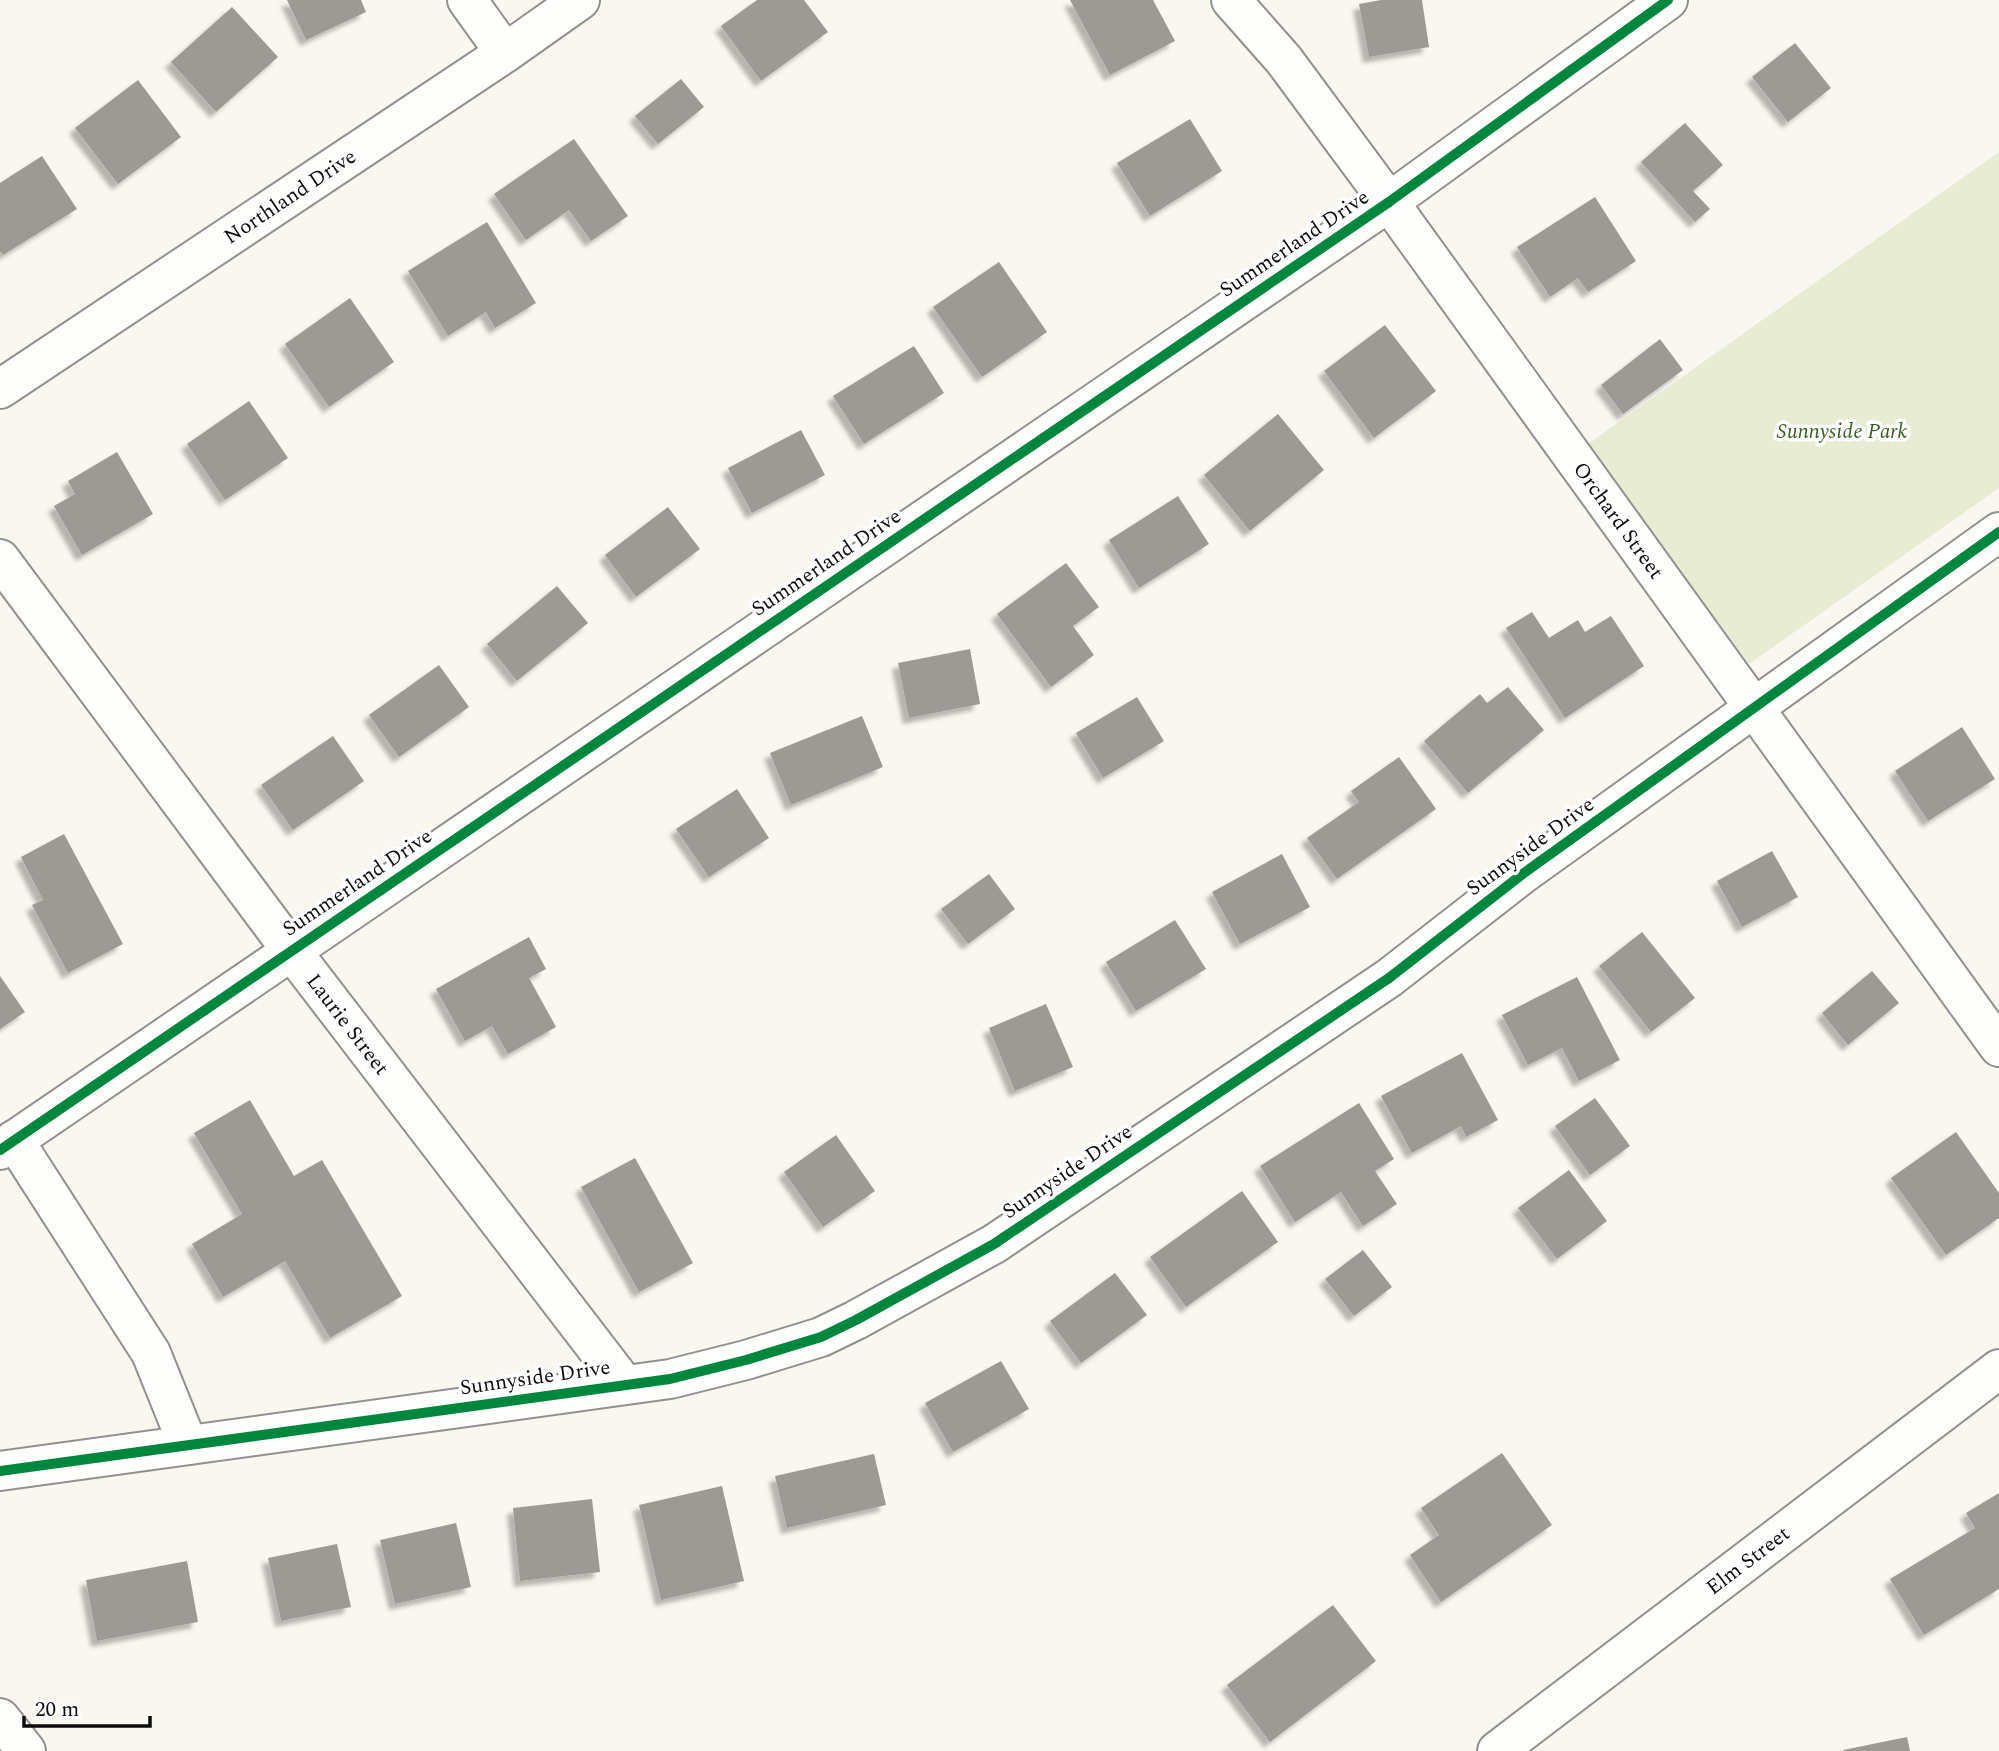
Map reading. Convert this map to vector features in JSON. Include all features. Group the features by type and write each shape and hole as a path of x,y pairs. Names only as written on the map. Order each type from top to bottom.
{"street":[{"path":"467,0 505,53"},
{"name":"Northland Drive","path":"0,389 505,53 580,0"},
{"name":"Orchard Street","path":"1231,0 1284,60 1389,202 1999,1046"},
{"name":"Summerland Drive","path":"7,1145 1389,202 1668,0"},
{"name":"Sunnyside Drive","path":"0,1471 624,1384 670,1380 821,1337 994,1244 1389,978 1524,873 1999,532"},
{"name":"Laurie Street","path":"0,559 291,950 624,1384"},
{"path":"7,1145 150,1353 188,1445"},
{"name":"Elm Street","path":"1497,1751 1999,1369"},
{"path":"0,1718 26,1751"}],"green space":[{"name":"Sunnyside Park","path":"1999,152 1999,488 1749,664 1588,444"}],"building":[{"path":"287,0 361,0 366,12 306,40"},
{"path":"757,0 804,0 828,32 761,81 721,26"},
{"path":"1070,0 1153,0 1175,41 1110,75"},
{"path":"1381,0 1422,0 1429,47 1369,57 1359,4"},
{"path":"232,7 278,57 216,112 171,62"},
{"path":"1795,43 1831,88 1788,122 1752,77"},
{"path":"681,79 704,107 658,144 635,116"},
{"path":"138,80 181,137 118,184 75,128"},
{"path":"1190,119 1222,171 1150,216 1117,163"},
{"path":"1685,123 1723,165 1693,191 1710,209 1695,222 1641,162"},
{"path":"574,139 628,216 591,241 569,210 526,240 494,194"},
{"path":"42,156 77,209 3,255 0,251 0,183"},
{"path":"1595,197 1636,261 1588,292 1578,278 1550,297 1517,247"},
{"path":"487,222 536,303 495,328 486,312 448,336 408,271"},
{"path":"999,262 1047,332 982,377 933,307"},
{"path":"350,298 394,362 329,407 285,344"},
{"path":"1385,325 1436,391 1374,438 1324,371"},
{"path":"1660,339 1683,370 1623,414 1601,385"},
{"path":"914,346 944,393 864,444 833,396"},
{"path":"249,401 288,458 225,500 187,444"},
{"path":"1278,414 1324,470 1250,531 1204,475"},
{"path":"801,430 825,475 752,513 728,468"},
{"path":"117,452 153,514 82,555 54,506 75,494 68,481"},
{"path":"1178,496 1209,544 1139,588 1109,540"},
{"path":"668,507 700,549 636,597 605,555"},
{"path":"1066,563 1099,607 1073,626 1094,655 1051,687 997,614"},
{"path":"557,586 588,623 517,681 487,644"},
{"path":"1532,612 1549,638 1578,620 1585,632 1611,616 1644,666 1565,718 1506,628"},
{"path":"970,649 980,704 909,718 898,663"},
{"path":"439,665 469,707 399,757 369,715"},
{"path":"1508,687 1544,730 1468,793 1424,741 1480,694 1487,703"},
{"path":"1137,697 1164,741 1103,778 1076,733"},
{"path":"862,716 883,767 791,805 770,753"},
{"path":"1962,727 1995,779 1928,821 1895,771"},
{"path":"333,736 364,781 293,830 261,785"},
{"path":"1399,757 1436,809 1337,879 1307,838 1359,802 1351,791"},
{"path":"737,789 769,838 709,877 676,829"},
{"path":"64,834 123,944 68,973 32,905 43,900 21,857"},
{"path":"1772,851 1798,897 1742,927 1717,881"},
{"path":"1282,854 1310,907 1240,944 1212,892"},
{"path":"989,874 1015,909 968,944 941,909"},
{"path":"1175,920 1206,969 1136,1011 1106,962"},
{"path":"1642,932 1695,998 1651,1032 1599,966"},
{"path":"529,937 546,969 529,978 556,1027 508,1054 492,1026 465,1041 436,989"},
{"path":"1872,971 1899,1003 1848,1045 1822,1013"},
{"path":"0,976 25,1012 0,1029"},
{"path":"1577,977 1620,1060 1579,1081 1562,1048 1528,1065 1502,1015"},
{"path":"1046,1004 1073,1067 1015,1091 989,1028"},
{"path":"1462,1053 1498,1120 1466,1137 1461,1126 1412,1153 1381,1096"},
{"path":"1595,1098 1630,1146 1590,1175 1555,1126"},
{"path":"250,1100 294,1176 322,1160 402,1296 330,1338 285,1261 223,1297 192,1244 242,1214 194,1133"},
{"path":"1359,1103 1394,1159 1375,1171 1397,1204 1363,1226 1341,1192 1295,1222 1260,1166"},
{"path":"1956,1132 1999,1193 1999,1218 1946,1255 1891,1178"},
{"path":"836,1135 875,1191 823,1227 784,1172"},
{"path":"635,1158 693,1263 639,1292 581,1187"},
{"path":"1569,1170 1607,1221 1557,1259 1518,1208"},
{"path":"1242,1191 1278,1242 1186,1307 1150,1257"},
{"path":"1363,1250 1392,1287 1354,1316 1325,1279"},
{"path":"1115,1273 1147,1315 1081,1363 1050,1321"},
{"path":"1001,1361 1029,1409 953,1452 925,1403"},
{"path":"1502,1453 1552,1525 1441,1602 1410,1555 1439,1535 1421,1508"},
{"path":"874,1454 886,1505 787,1528 775,1476"},
{"path":"722,1486 744,1581 661,1600 639,1505"},
{"path":"1999,1493 1999,1589 1924,1635 1890,1579 1975,1528 1966,1513"},
{"path":"592,1499 600,1572 520,1581 513,1508"},
{"path":"456,1523 471,1587 395,1604 380,1540"},
{"path":"337,1544 351,1607 281,1621 268,1558"},
{"path":"187,1561 198,1622 97,1641 86,1580"},
{"path":"1333,1605 1376,1661 1270,1742 1227,1685"},
{"path":"1907,1737 1910,1751 1843,1750"}],"cycle path":[{"path":"0,1150 1389,202 1668,0"},
{"path":"0,1471 670,1379 821,1337 994,1244 1389,978 1524,873 1999,532"}]}
